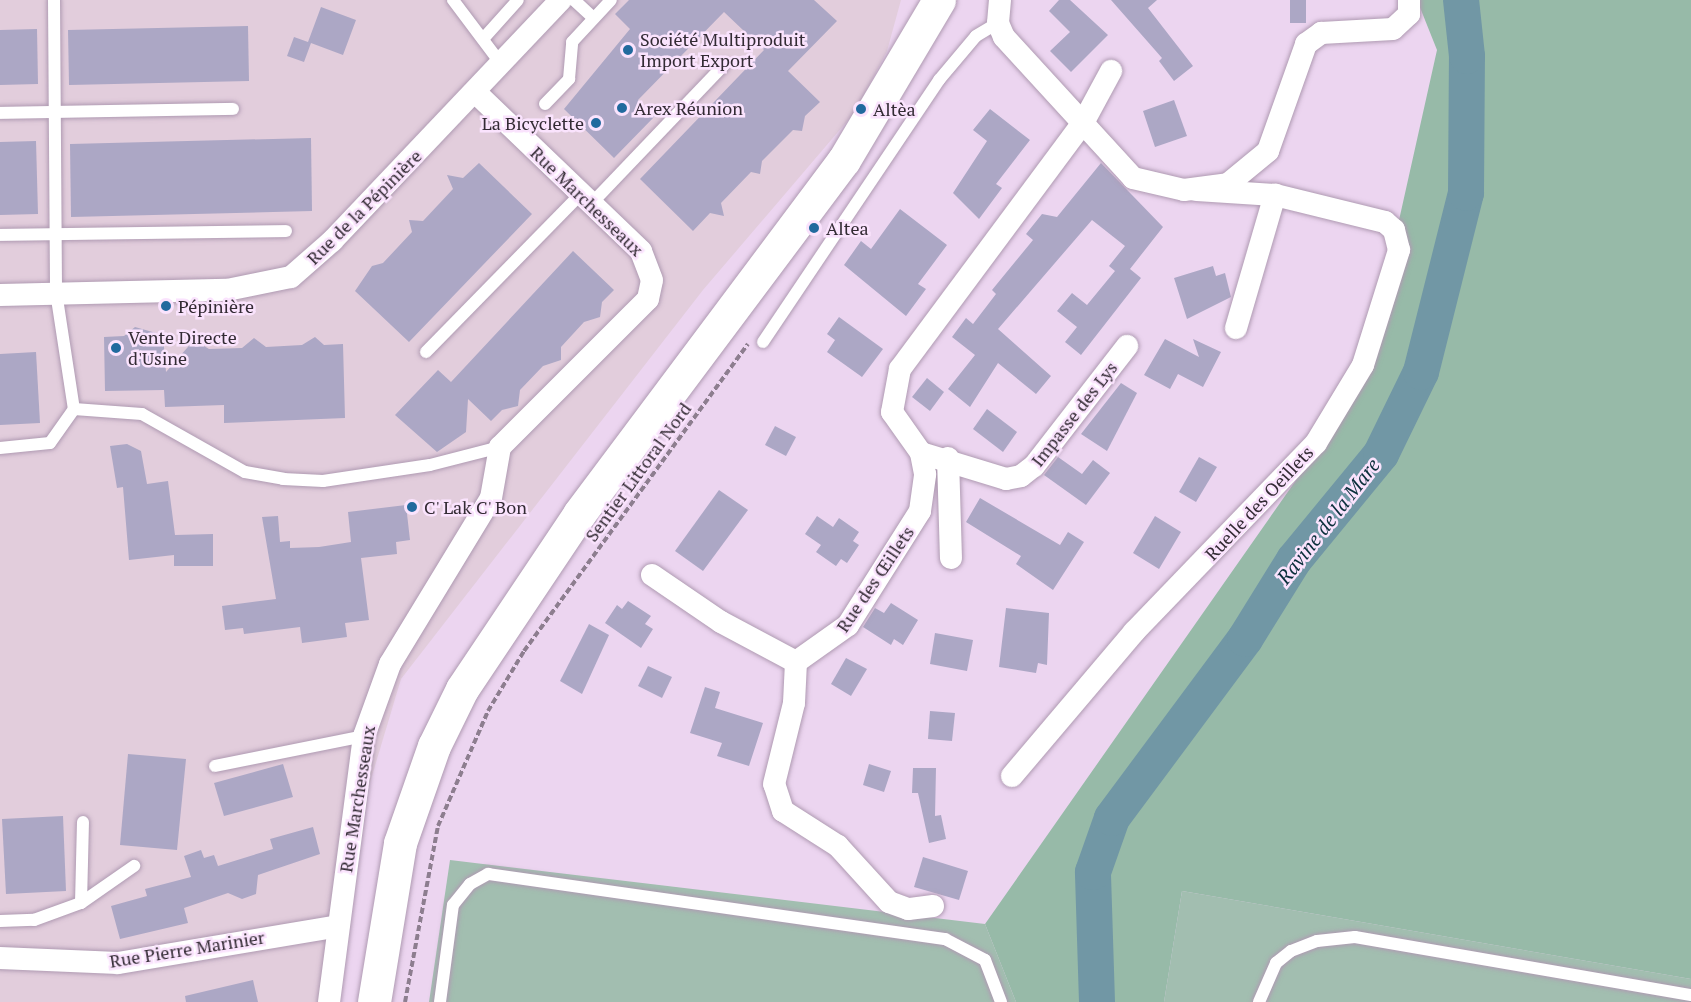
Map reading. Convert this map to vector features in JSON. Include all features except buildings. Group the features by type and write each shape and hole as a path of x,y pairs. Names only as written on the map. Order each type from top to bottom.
{"street":[{"name":"Rue de la Pépinière","path":"0,295 227,290 291,277 476,93 561,0"},
{"path":"902,58 919,0"},
{"path":"374,1002 400,843 434,746 462,689 579,514 844,160 902,58 939,0"},
{"path":"998,23 1000,0"},
{"name":"Ruelle des Oeillets","path":"1196,190 1228,184 1268,151 1306,44 1321,33 1393,29 1409,14 1409,0"},
{"name":"Ruelle des Oeillets","path":"998,23 1004,37 1084,121 1133,178 1162,188 1275,195 1385,222 1394,230 1399,250 1363,365 1309,451 1134,632 1012,776"},
{"name":"Rue des Œillets","path":"796,662 848,625 906,539 920,511 925,474 921,453 892,412 900,369 1084,121 1111,71"},
{"name":"Rue Marchesseaux","path":"330,1002 364,736 390,664 491,498 500,447 648,299 652,280 641,251 476,93"},
{"path":"1236,328 1275,195"},
{"name":"Impasse des Lys","path":"921,453 948,458 1006,479 1021,476 1034,466 1127,345"},
{"path":"948,458 951,558"},
{"path":"652,575 721,622 796,662 795,703 774,784 783,811 838,846 889,902 909,909 933,906"},
{"name":"Rue Pierre Marinier","path":"0,958 118,963 338,926"}],"lane":[{"path":"0,448 50,442 74,409 56,292 54,0"},
{"path":"453,0 501,64"},
{"path":"483,39 518,0"},
{"path":"574,0 593,18"},
{"path":"545,104 569,79 569,48 611,0"},
{"path":"758,340 939,80 976,36 998,23"},
{"path":"426,352 724,65"},
{"path":"0,113 233,108"},
{"path":"0,235 286,231"},
{"path":"74,409 142,414 245,472 282,479 323,481 430,465 500,447"},
{"path":"215,766 364,736"},
{"path":"81,903 84,822"},
{"path":"0,921 34,920 81,903 134,866"},
{"path":"440,1002 453,905 470,884 489,874 945,939 986,960 1000,1002"},
{"path":"1259,1002 1276,963 1291,951 1317,941 1355,938 1691,994"}],"path":[{"name":"Sentier Littoral Nord","path":"405,1002 438,826 488,711 524,651 758,340"}],"shaded area":[{"path":"0,0 901,0 887,51 855,112 703,290 401,679 357,826 339,1002 0,1002"}],"green space":[{"path":"1417,0 1691,0 1691,979 1182,891 1164,1002 1016,1002 985,924 1362,386 1437,50"},
{"path":"450,860 985,924 1016,1002 429,1002"},
{"path":"1182,891 1691,979 1691,1002 1164,1002"}],"waterway":[{"name":"Ravine de la Mare","path":"1097,1002 1093,872 1112,818 1245,639 1294,560 1381,454 1421,372 1466,193 1467,56 1461,0"}],"place":[{"name":"Société Multiproduit Import Export","path":"628,50"},
{"name":"Arex Réunion","path":"622,108"},
{"name":"Altèa","path":"861,109"},
{"name":"La Bicyclette","path":"596,123"},
{"name":"Altea","path":"814,228"},
{"name":"Pépinière","path":"166,306"},
{"name":"Vente Directe d'Usine","path":"116,348"},
{"name":"C' Lak C' Bon","path":"412,507"}]}
